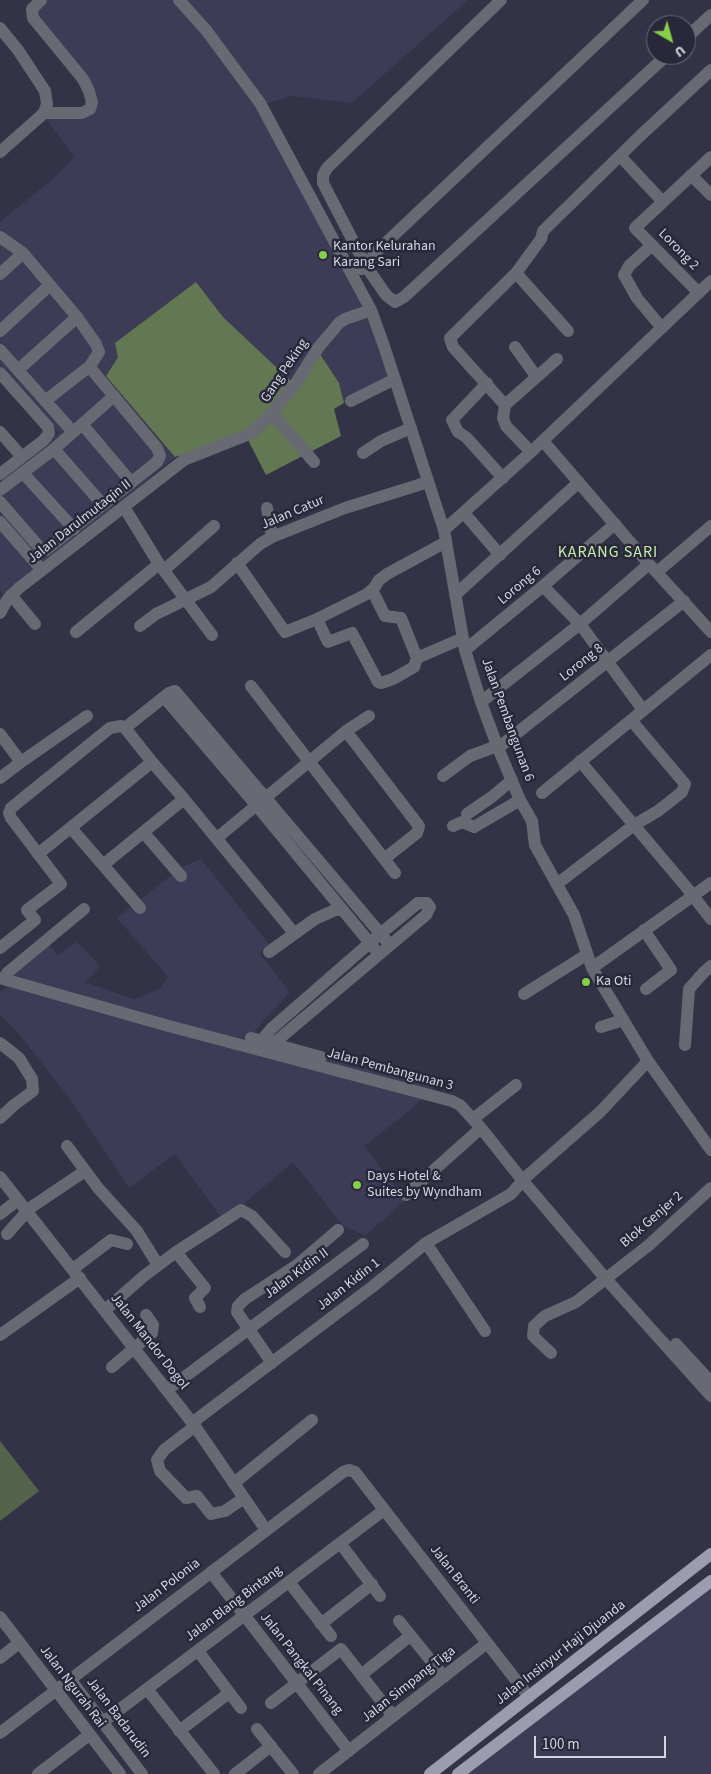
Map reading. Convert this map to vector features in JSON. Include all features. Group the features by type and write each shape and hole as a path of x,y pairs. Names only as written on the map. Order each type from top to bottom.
{"main road":[{"name":"Jalan Insinyur Haji Djuanda","path":"434,1773 711,1554"},
{"path":"690,1571 694,1584 698,1587 706,1584"},
{"path":"458,1774 706,1584"}],"street":[{"path":"41,0 32,9 32,18 83,80 92,102 90,109 82,113 44,113"},
{"name":"Jalan Pembangunan 6","path":"179,0 206,30 260,103 371,310 445,536 464,644 481,702 520,800 532,821 535,845 574,915 586,955 592,968 648,1061 711,1150"},
{"path":"501,0 327,168 323,175 323,183 366,266 386,295 395,302 399,301 657,65"},
{"path":"352,275 366,266 375,253 643,0"},
{"path":"696,29 711,15"},
{"path":"0,28 18,50 46,91 47,104 44,113 0,152"},
{"path":"505,405 453,347 450,338 516,273 541,239 543,231 711,70"},
{"path":"620,156 663,202 711,157"},
{"path":"691,175 711,195"},
{"name":"Lorong 2","path":"663,202 635,228 698,293"},
{"path":"0,237 24,253 98,347 97,356 90,366 45,401"},
{"path":"652,245 629,266 624,275 637,298 662,328"},
{"path":"0,274 24,253"},
{"path":"516,273 568,331"},
{"path":"237,563 285,632 317,619 367,594 378,580 445,536 464,513 543,441 711,281"},
{"path":"0,331 50,285"},
{"name":"Gang Peking","path":"314,462 272,413 296,383 318,348 339,323 344,319 371,310"},
{"path":"18,370 77,318"},
{"path":"514,347 536,376"},
{"path":"0,350 45,401 78,428 131,482"},
{"path":"531,452 506,426 503,418 505,405 557,359"},
{"path":"0,502 43,550 50,548 157,462 160,453 90,366"},
{"path":"0,373 48,427 49,433 44,440 0,474"},
{"path":"351,401 395,379"},
{"path":"487,383 452,420 458,432 466,437 503,478"},
{"path":"0,490 54,449 114,396"},
{"name":"Jalan Darulmutaqin II","path":"4,602 42,570 184,460 252,432 272,413"},
{"path":"364,453 381,441 411,428"},
{"path":"0,432 22,457"},
{"path":"543,441 711,632"},
{"path":"54,449 103,505"},
{"path":"23,473 74,529"},
{"name":"Jalan Catur","path":"140,626 156,614 211,587 260,544 272,537 345,508 428,482"},
{"path":"455,595 579,482"},
{"path":"124,507 161,567 212,635"},
{"path":"267,508 272,537"},
{"path":"464,513 500,555"},
{"path":"0,522 42,570"},
{"name":"Lorong 6","path":"417,658 464,644 543,586 615,524"},
{"path":"76,632 214,526"},
{"path":"481,702 653,568 711,526"},
{"path":"543,586 580,624 643,710"},
{"path":"317,619 328,642 352,633 378,682 381,683 393,679 414,667 417,658 401,618 386,616 372,590"},
{"name":"Lorong 8","path":"444,776 470,756 498,747 684,601"},
{"path":"4,602 35,624"},
{"path":"542,793 710,658"},
{"path":"251,686 394,873"},
{"path":"125,728 164,697 175,691 178,693 342,910 379,954"},
{"path":"0,778 87,716"},
{"path":"217,838 346,730 369,716"},
{"path":"557,884 634,824 658,811 682,792 685,784 631,720"},
{"path":"0,948 35,920 27,910 61,884 38,854 4,817 11,808 110,728 121,726 125,728 217,838 294,933"},
{"path":"346,730 419,826 417,833 384,859"},
{"path":"0,734 20,762"},
{"path":"580,761 711,919"},
{"path":"38,854 152,762"},
{"path":"467,814 512,780"},
{"path":"103,866 184,799"},
{"path":"453,826 462,822 474,827 520,800"},
{"path":"262,802 390,946"},
{"path":"71,828 140,908"},
{"path":"144,833 181,876"},
{"path":"592,968 711,883"},
{"path":"418,902 427,903 430,907 426,915 269,1042 380,934 418,902"},
{"path":"2,974 84,909"},
{"path":"270,952 315,919 335,910 342,910"},
{"path":"644,930 671,970 646,989"},
{"path":"524,994 586,955"},
{"path":"685,1045 689,989 711,966"},
{"name":"Jalan Pembangunan 3","path":"2,974 193,1028 269,1042 451,1094 464,1100 525,1178 580,1238 609,1276 711,1396"},
{"path":"601,1027 623,1020"},
{"path":"0,1043 19,1058 32,1079 34,1091 0,1118"},
{"name":"Jalan Kidin 1","path":"244,1498 225,1511 211,1514 197,1496 186,1498 160,1471 157,1460 164,1450 190,1430 197,1419 372,1287 426,1243 505,1197 600,1112 648,1061"},
{"path":"406,1195 516,1085"},
{"path":"68,1146 98,1188 137,1231 158,1265"},
{"path":"8,1234 30,1208 85,1171"},
{"name":"Jalan Mandor Dogol","path":"1,1181 28,1212 194,1424 266,1530"},
{"name":"Blok Genjer 2","path":"551,1354 533,1336 534,1326 545,1316 576,1302 649,1245 709,1194"},
{"path":"0,1214 18,1200"},
{"path":"105,1310 158,1265 241,1210 252,1216 285,1252"},
{"path":"272,1363 237,1312 238,1306 298,1265 338,1230"},
{"path":"0,1335 76,1273 111,1240 127,1244"},
{"path":"426,1243 485,1331"},
{"name":"Jalan Kidin II","path":"167,1390 363,1244"},
{"path":"176,1252 205,1288 195,1298 200,1307"},
{"name":"Jalan Pembangunan 3","path":"609,1276 711,1382"},
{"path":"112,1367 152,1333 154,1325 146,1315"},
{"path":"234,1484 312,1420"},
{"name":"Jalan Polonia","path":"0,1733 343,1472 349,1470 355,1472"},
{"name":"Jalan Branti","path":"355,1472 529,1697"},
{"name":"Jalan Blang Bintang","path":"103,1722 384,1510"},
{"path":"340,1543 380,1596"},
{"name":"Jalan Pangkal Pinang","path":"211,1572 349,1751"},
{"path":"289,1582 331,1636"},
{"path":"321,1624 372,1584"},
{"name":"Jalan Ngurah Rai","path":"0,1617 120,1774"},
{"path":"399,1621 444,1677"},
{"path":"360,1675 410,1636"},
{"path":"0,1658 19,1642"},
{"name":"Jalan Simpang Tiga","path":"319,1774 487,1643"},
{"path":"271,1703 341,1649 394,1716"},
{"path":"198,1651 241,1708"},
{"name":"Jalan Badarudin","path":"70,1679 142,1774"},
{"path":"147,1689 214,1774"},
{"path":"179,1731 229,1693"},
{"path":"257,1729 293,1774"},
{"path":"45,1772 89,1735"},
{"path":"235,1774 271,1746"}],"shaded area":[{"path":"44,0 468,0 352,103 292,96 258,106 344,263 394,379 353,401 344,403 339,383 293,384 223,317 196,282 118,357 106,376 175,457 5,597 0,591 0,479 59,433 0,365 0,222 56,176 74,157 43,114 94,110 86,83 27,11"},
{"path":"201,859 269,944 259,953 290,992 254,1032 286,1040 353,1065 441,1082 404,1115 364,1146 405,1199 365,1235 344,1227 293,1162 233,1213 222,1219 175,1154 129,1188 72,1102 19,1034 0,1015 0,993 9,985 14,965 46,941 58,955 76,942 85,949 100,967 85,982 134,999 159,989 168,977 117,918 183,866"},
{"path":"711,1581 711,1774 458,1774"}],"green space":[{"path":"196,282 223,317 293,383 316,348 339,383 344,403 334,409 341,436 266,475 246,436 175,457 106,376 118,357 115,343"},
{"path":"0,1441 39,1491 0,1521"}],"place":[{"name":"Kantor Kelurahan Karang Sari","path":"323,255"},
{"name":"Ka Oti","path":"586,982"},
{"name":"Days Hotel & Suites by Wyndham","path":"357,1185"}],"district":[{"name":"KARANG SARI","path":"608,553"}]}
